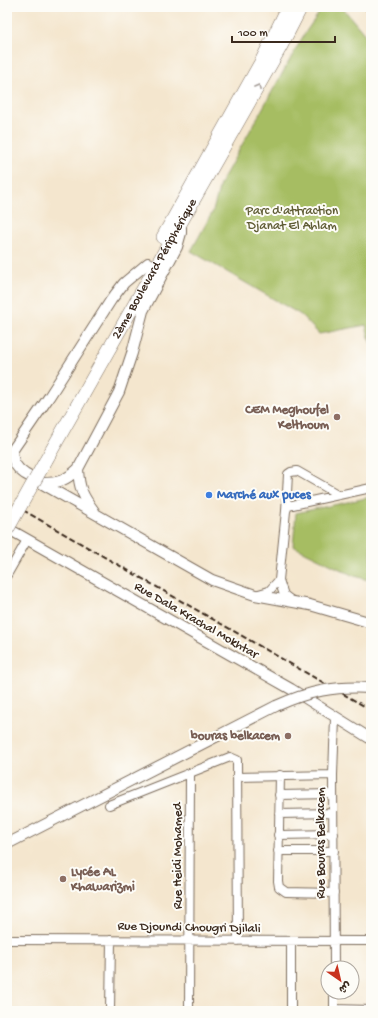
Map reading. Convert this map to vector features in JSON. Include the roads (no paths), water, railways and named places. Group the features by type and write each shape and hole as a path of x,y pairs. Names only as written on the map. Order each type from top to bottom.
{"main road":[{"name":"2ème Boulevard Périphérique","path":"7,529 148,263 261,62 288,7"},
{"name":"2ème Boulevard Périphérique","path":"7,515 42,461 181,222 281,46 301,7"}],"street":[{"path":"40,482 57,483 64,480 78,469 119,392 132,353 143,311 177,247 181,233 181,222"},
{"path":"148,263 124,283 111,300 49,397 12,451 13,460 18,469 212,580 255,595 295,602 336,612 371,624"},
{"path":"78,469 78,480 83,495 96,514"},
{"path":"295,602 284,595 279,580 288,474 291,472 296,472 339,495"},
{"path":"286,511 288,506 293,504 371,488"},
{"name":"Rue Dala Krachal Mokhtar","path":"7,529 284,686 371,739"},
{"path":"7,576 27,540"},
{"path":"255,595 269,591 279,580"},
{"path":"7,844 276,706 318,691 355,687 371,688"},
{"name":"Rue Bouras Belkacem","path":"334,960 335,718"},
{"path":"109,805 230,757 237,760 238,941"},
{"name":"Rue Heidi Mohamed","path":"189,1011 190,773"},
{"path":"280,775 278,884 281,890 289,893 334,893"},
{"path":"237,777 334,775"},
{"path":"279,795 334,794"},
{"path":"279,814 334,814"},
{"path":"278,835 334,834"},
{"path":"278,851 334,851"},
{"name":"Rue Djoundi Chougri Djilali","path":"7,940 371,941"},
{"path":"110,1011 111,940"},
{"path":"291,941 291,1011"},
{"path":"334,1010 371,1010"}],"railway":[{"path":"7,501 371,710"}],"place":[{"name":"CEM Meghoufel Kelthoum","path":"337,417"},
{"name":"Marché aux puces","path":"209,495"},
{"name":"bouras belkacem","path":"288,736"},
{"name":"Lycée AL Khawarizmi","path":"63,879"}],"park label":[{"name":"Parc d'attraction Djanat El Ahlam","path":"292,218"}]}
